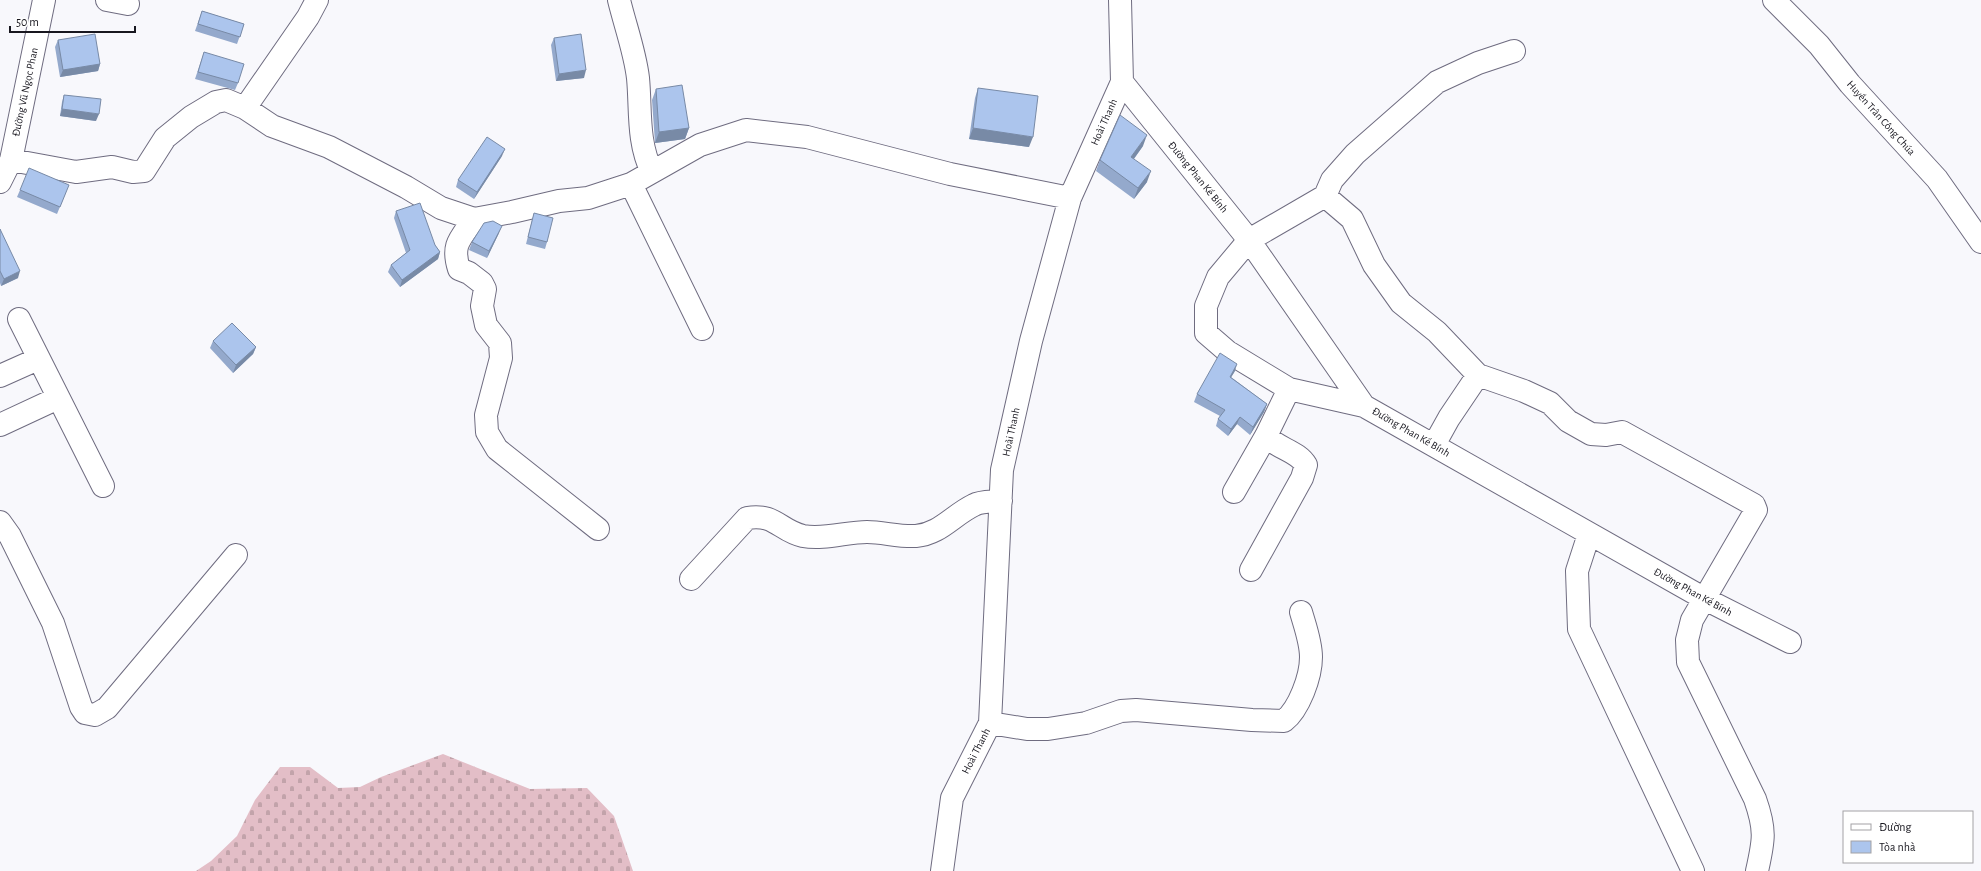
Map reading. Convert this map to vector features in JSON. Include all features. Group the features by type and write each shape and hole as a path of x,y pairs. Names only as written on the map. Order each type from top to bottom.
{"street":[{"name":"Đường Vũ Ngọc Phan","path":"0,182 11,160 44,0"},
{"path":"245,108 308,18 317,0"},
{"path":"619,0 638,77 639,124 648,164 652,172"},
{"name":"Hoài Thanh","path":"942,871 952,798 990,723 1002,470 1031,341 1070,198 1122,82 1120,0"},
{"name":"Huyền Trân Công Chúa","path":"1774,0 1819,45 1850,84 1937,179 1981,242"},
{"path":"1364,406 1289,389 1228,352 1206,333 1206,306 1218,277 1249,240 1325,196 1332,180 1355,154 1437,82 1478,63 1514,51"},
{"name":"Đường Phan Kế Bính","path":"1122,82 1249,240 1364,406 1705,599 1790,642"},
{"path":"11,160 76,172 112,167 133,172 144,171 165,138 191,117 216,102 226,100 245,108 272,126 329,147 406,187 441,208 474,218 512,212 559,201 588,198 630,184 700,145 746,130 807,137 950,174 1070,198"},
{"path":"630,184 702,329"},
{"path":"1325,196 1352,219 1374,265 1401,303 1437,332 1478,375 1524,391 1550,403 1568,421 1591,434 1606,436 1622,432 1754,505 1756,510 1692,620 1687,640 1688,662 1756,799 1763,821 1764,842 1757,871"},
{"path":"474,218 457,244 455,256 459,269 469,273 482,283 485,289 482,306 486,325 500,343 502,358 486,415 487,432 497,449 598,529"},
{"path":"18,319 103,486"},
{"path":"0,376 38,359"},
{"path":"1434,445 1449,418 1478,375"},
{"path":"1234,492 1266,436 1289,389"},
{"path":"0,425 58,398"},
{"path":"1251,570 1302,478 1306,466 1302,458 1274,444 1266,436"},
{"path":"691,579 747,518 758,516 768,517 804,536 868,532 916,536 928,534 944,527 964,510 976,504 1001,501"},
{"path":"0,522 10,536 53,623 81,707 84,713 95,715 107,708 236,555"},
{"path":"1589,534 1577,571 1579,629 1693,871"},
{"path":"990,723 1027,729 1048,729 1086,723 1121,711 1136,710 1252,720 1284,721 1291,715 1299,701 1311,657 1301,612"}],"green space":[{"path":"443,754 530,789 587,788 614,816 633,871 196,871 211,861 237,836 255,800 280,767 310,767 338,788 360,787 381,777"}],"building":[{"path":"202,11 244,24 240,37 198,24"},
{"path":"95,34 100,64 63,70 58,40"},
{"path":"581,34 586,70 559,74 554,38"},
{"path":"204,52 244,64 238,83 198,72"},
{"path":"682,85 689,128 659,132 656,89"},
{"path":"978,88 1038,96 1033,137 973,128"},
{"path":"64,95 101,99 99,114 62,109"},
{"path":"1120,115 1147,135 1131,157 1151,171 1138,188 1100,160"},
{"path":"487,137 505,149 477,192 458,180"},
{"path":"29,168 69,185 60,207 20,190"},
{"path":"420,203 435,245 440,252 402,280 391,265 410,250 396,211"},
{"path":"534,213 553,218 547,242 528,237"},
{"path":"493,221 502,226 489,251 472,242 484,223"},
{"path":"0,229 20,271 4,279 0,271"},
{"path":"232,323 256,347 236,365 213,341"},
{"path":"1220,353 1237,364 1230,377 1267,404 1253,427 1240,417 1231,429 1218,419 1225,410 1197,394"}]}
